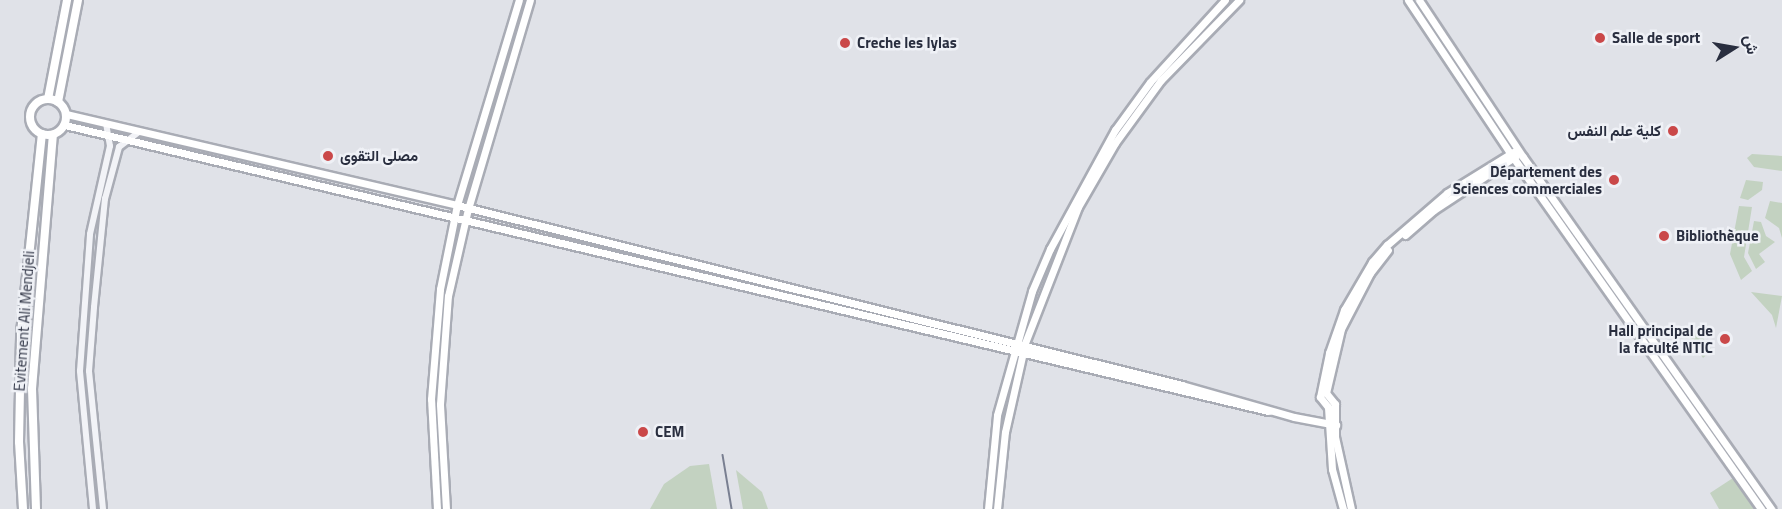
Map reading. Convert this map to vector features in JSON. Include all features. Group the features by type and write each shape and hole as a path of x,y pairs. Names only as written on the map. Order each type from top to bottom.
{"highway":[{"path":"48,99 67,0"},
{"path":"58,102 78,0"},
{"path":"48,99 58,102 66,114 65,125 53,135 42,134 31,124 31,112 37,103 48,99"},
{"name":"Evitement Ali Mendjeli","path":"22,509 19,435 21,333 42,134"},
{"name":"Evitement Ali Mendjeli","path":"36,509 33,356 53,135"}],"main road":[{"path":"437,509 431,449 433,346 457,206 519,0"},
{"path":"446,509 441,446 441,362 448,297 468,209 530,0"},
{"path":"988,509 997,415 1015,348 1050,249 1091,169 1150,82 1225,0"},
{"path":"998,509 1005,432 1023,349 1062,241 1099,170 1161,80 1239,0"},
{"path":"1408,0 1512,156 1761,509"},
{"path":"1419,0 1519,151 1771,509"},
{"path":"66,114 457,206 1015,348"},
{"path":"65,125 1023,349 1327,426 1336,424"},
{"path":"1351,509 1340,463 1335,404 1326,393 1341,329 1370,273 1391,248 1434,210 1519,151"},
{"path":"1343,509 1332,469 1327,426 1328,406 1320,397 1329,353 1344,310 1372,262 1447,193 1512,156"}],"street":[{"path":"93,509 80,371 90,234 110,136 106,124"},
{"path":"103,509 89,371 105,199 119,147 125,139 139,132"}],"green space":[{"path":"1752,154 1782,156 1782,171 1754,167 1747,158"},
{"path":"1746,180 1763,182 1762,190 1748,200 1740,198"},
{"path":"1770,201 1782,203 1782,238 1779,228 1765,218"},
{"path":"1739,206 1752,207 1744,257 1752,271 1741,280 1730,254"},
{"path":"1754,221 1761,222 1766,236 1775,242 1759,254 1765,262 1756,269 1748,253"},
{"path":"1751,292 1782,296 1776,328 1772,315"},
{"path":"1698,331 1712,350 1703,358 1689,337"},
{"path":"709,464 717,509 650,509 664,484 690,466"},
{"path":"736,470 762,492 768,509 743,509"},
{"path":"1733,478 1754,509 1719,509 1710,493"}],"tram line":[{"path":"723,455 732,509"}],"place":[{"name":"Salle de sport","path":"1600,38"},
{"name":"Creche les lylas","path":"845,43"},
{"name":"كلية علم النفس","path":"1673,131"},
{"name":"مصلى التقوى","path":"328,156"},
{"name":"Département des Sciences commerciales","path":"1614,180"},
{"name":"Bibliothèque","path":"1664,236"},
{"name":"Hall principal de la faculté NTIC","path":"1725,339"},
{"name":"CEM","path":"643,432"}]}
